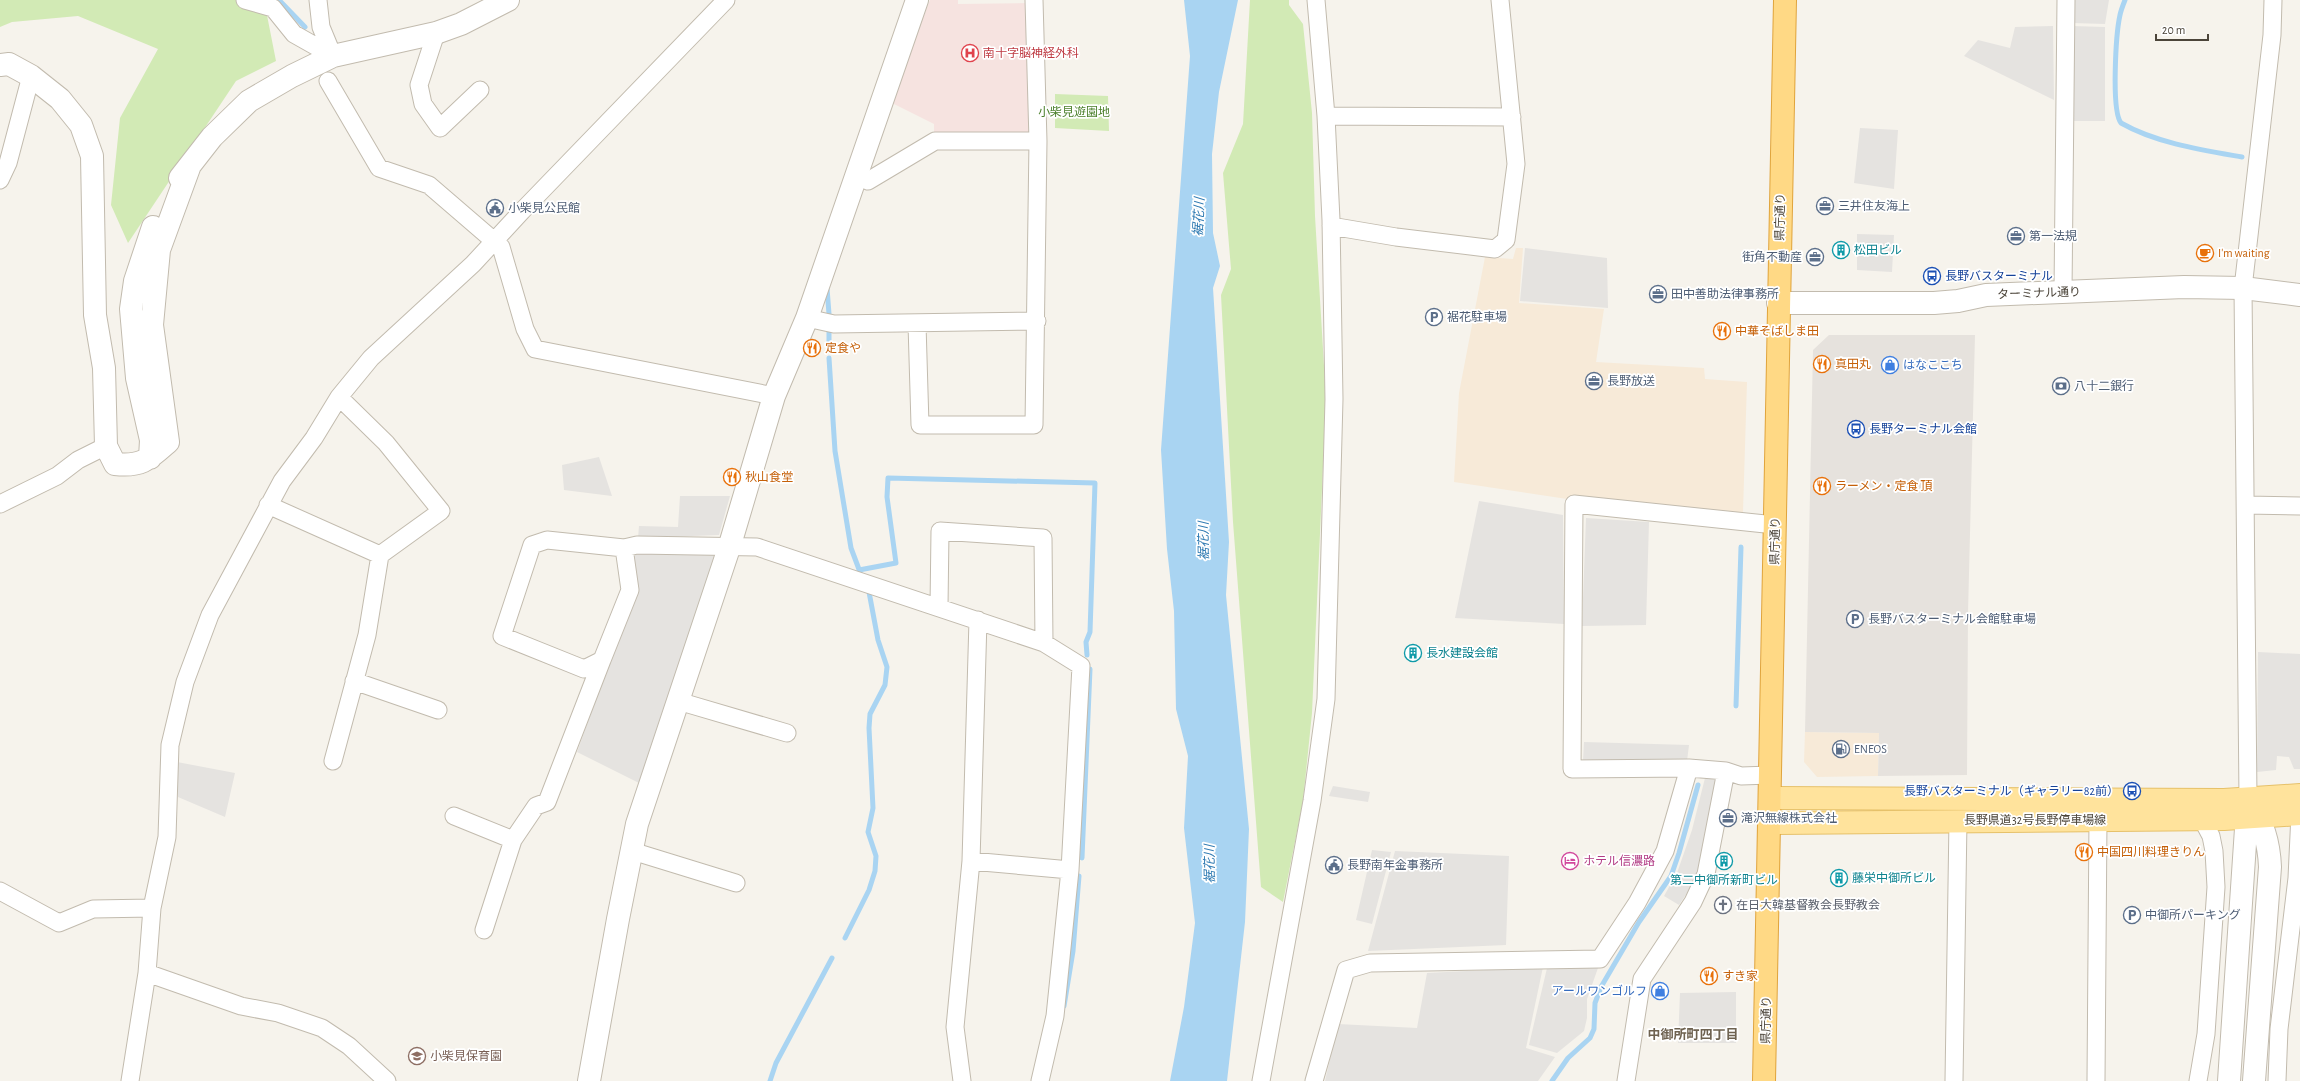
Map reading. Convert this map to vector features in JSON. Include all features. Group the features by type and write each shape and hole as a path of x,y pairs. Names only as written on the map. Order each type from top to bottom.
{"highway":[{"name":"県庁通り","path":"1764,1081 1771,798 1778,303 1785,0"}],"main road":[{"name":"長野県道32号長野停車場線","path":"1770,823 1958,820 2202,819 2251,811 2300,795"},
{"name":"長野県道32号長野停車場線","path":"1771,798 2251,811 2300,814"}],"street":[{"path":"245,0 273,8 294,34 333,56"},
{"path":"318,0 321,28 333,56"},
{"path":"0,65 8,64 31,76 60,99 82,125 92,156 95,315 104,368 106,446 115,464 132,466 150,458 168,442 152,324 159,250 189,168 212,137 249,101 333,56 436,33 478,8 508,0"},
{"path":"130,1081 147,973 152,908 168,836 170,744 185,682 210,615 268,505 282,481 314,438 339,397 371,358 496,242 522,211 726,0"},
{"path":"589,1081 637,824 729,548 774,396 807,318 855,175 917,0"},
{"path":"917,324 920,425 1034,425 1037,321 1038,141 1034,0"},
{"path":"1261,1081 1312,801 1326,699 1334,399 1331,226 1326,116 1316,0"},
{"path":"1331,226 1396,238 1496,249 1506,240 1516,164 1500,0"},
{"path":"2063,292 2066,0"},
{"path":"2229,1081 2251,811 2243,288 2272,35 2273,0"},
{"path":"436,33 420,85 423,104 440,128 480,90"},
{"path":"0,180 8,163 31,76"},
{"path":"328,81 379,168 429,184 501,247 525,329 535,349 774,396"},
{"path":"1326,116 1512,117"},
{"path":"855,175 868,181 935,141 1038,141"},
{"name":"ターミナル通り","path":"1778,303 1934,303 1958,301 1986,295 2184,287 2243,288 2300,294"},
{"path":"807,318 834,324 917,324 1037,321"},
{"path":"333,761 366,635 380,555 441,510 386,443 339,397"},
{"path":"0,504 57,476 78,460 106,446"},
{"path":"1771,776 1741,776 1726,771 1689,768 1572,769 1574,504 1775,525"},
{"path":"268,505 380,555"},
{"path":"2246,505 2300,506"},
{"path":"939,607 940,531 1043,538 1044,643"},
{"path":"602,660 584,669 502,636 532,545 547,540 624,548 637,545 729,548 757,547 1044,643 1082,666 1070,870 1055,1016 1040,1081"},
{"path":"484,930 513,840 536,806 547,802 630,590 624,548"},
{"path":"962,1081 955,1027 971,861 978,620"},
{"path":"354,681 438,710"},
{"path":"678,701 787,733"},
{"path":"1314,1081 1346,970 1370,963 1600,959 1637,903 1665,851 1689,768"},
{"path":"1626,1081 1642,979 1693,902 1706,874 1726,771"},
{"path":"2251,811 2267,836 2270,868 2254,1081"},
{"path":"2277,1081 2279,1030 2297,878 2300,814"},
{"path":"454,816 513,840"},
{"path":"2096,1081 2098,819"},
{"path":"2198,1081 2206,1034 2216,887 2214,851 2211,836 2202,819"},
{"path":"1954,1081 1958,820"},
{"path":"632,851 736,882"},
{"path":"971,861 1070,870"},
{"path":"0,891 59,923 93,909 152,908"},
{"path":"147,973 241,1006 278,1013 322,1028 349,1046 387,1081"}],"shaded area":[{"name":"南十字脳神経外科","path":"930,0 958,0 958,4 1031,3 1031,140 934,139 934,124 890,102"},
{"path":"2072,0 2109,0 2105,24 2072,23"},
{"path":"2053,26 2054,100 1964,56 1978,40 2010,48 2015,27"},
{"path":"2072,26 2105,27 2105,121 2071,121"},
{"path":"1860,128 1898,130 1894,189 1854,183"},
{"path":"1857,234 1894,235 1892,272 1857,270"},
{"name":"長野放送","path":"1516,248 1523,248 1519,303 1604,309 1596,362 1704,368 1705,379 1747,382 1743,512 1735,515 1587,502 1454,482 1459,393 1485,257 1513,259"},
{"path":"1525,248 1607,258 1608,308 1520,301"},
{"path":"1829,335 1975,335 1968,613 1967,775 1878,776 1879,733 1805,732 1813,350"},
{"path":"599,457 612,496 564,490 562,465"},
{"path":"680,496 730,496 719,535 638,538 639,526 678,527"},
{"path":"1479,501 1563,515 1564,624 1455,618"},
{"path":"1586,518 1649,522 1646,625 1582,626"},
{"path":"639,548 720,555 641,784 577,752 636,589 629,551"},
{"path":"2258,652 2300,654 2300,769 2294,769 2289,757 2277,756 2276,770 2257,772"},
{"name":"ENEOS","path":"1805,732 1879,733 1878,776 1817,777 1804,762"},
{"path":"1584,742 1689,745 1687,761 1583,761"},
{"path":"177,762 235,773 225,817 178,797"},
{"path":"1705,778 1717,780 1704,857 1691,887 1679,905 1664,896 1677,873 1692,830"},
{"path":"1333,786 1370,792 1368,802 1329,796"},
{"path":"1372,850 1391,852 1372,924 1356,920"},
{"path":"1395,851 1509,856 1506,945 1368,951"},
{"path":"1543,967 1526,1048 1555,1057 1538,1081 1325,1081 1338,1024 1417,1028 1427,973"},
{"path":"1547,968 1598,968 1587,999 1587,1018 1584,1031 1557,1053 1529,1045"},
{"path":"1736,992 1736,1043 1678,1043 1680,993"}],"green space":[{"path":"0,0 264,0 276,61 236,81 128,243 111,205 120,118 158,49 78,16 12,22 0,27"},
{"path":"1250,0 1289,0 1289,5 1303,24 1312,113 1315,216 1326,399 1312,713 1303,801 1283,902 1261,887 1233,522 1221,295 1231,269 1223,173 1243,124"},
{"name":"小柴見遊園地","path":"1055,94 1108,96 1109,131 1055,128"}],"water":[{"name":"裾花川","path":"1184,0 1238,0 1219,92 1212,154 1213,233 1220,266 1213,288 1229,542 1226,595 1249,829 1245,922 1227,1081 1170,1081 1184,1007 1195,923 1184,828 1188,756 1176,709 1174,611 1167,549 1161,450 1190,56"}],"waterway":[{"path":"279,0 305,27"},
{"path":"2125,0 2118,24 2115,71 2116,103 2121,123 2164,141 2242,157"},
{"path":"827,288 829,314"},
{"path":"829,330 829,351"},
{"path":"829,358 835,451 851,548 860,572"},
{"path":"859,570 896,563 887,497 888,478 1095,483 1090,632 1086,642 1087,655"},
{"path":"1736,706 1741,547"},
{"path":"845,938 869,890 875,871 876,856 868,832 873,808 869,728 870,714 885,685 887,667 878,640 869,592"},
{"path":"1082,858 1090,669"},
{"path":"1552,1081 1568,1058 1590,1038 1594,1029 1595,1003 1601,987 1639,922 1671,876 1698,785"},
{"path":"1064,1006 1073,951 1079,876"},
{"path":"770,1081 776,1063 832,958"}],"place":[{"name":"南十字脳神経外科","path":"970,53"},
{"name":"三井住友海上","path":"1825,206"},
{"name":"小柴見公民館","path":"495,208"},
{"name":"第一法規","path":"2016,236"},
{"name":"松田ビル","path":"1841,250"},
{"name":"I'm waiting","path":"2205,253"},
{"name":"街角不動産","path":"1815,257"},
{"name":"長野バスターミナル","path":"1932,276"},
{"name":"田中善助法律事務所","path":"1658,294"},
{"name":"裾花駐車場","path":"1434,317"},
{"name":"中華そばしま田","path":"1722,331"},
{"name":"定食や","path":"812,348"},
{"name":"真田丸","path":"1822,364"},
{"name":"はなここち","path":"1890,365"},
{"name":"長野放送","path":"1594,381"},
{"name":"八十二銀行","path":"2061,386"},
{"name":"長野ターミナル会館","path":"1856,429"},
{"name":"秋山食堂","path":"732,477"},
{"name":"ラーメン・定食 頂","path":"1822,486"},
{"name":"長野バスターミナル会館駐車場","path":"1855,619"},
{"name":"長水建設会館","path":"1413,653"},
{"name":"ENEOS","path":"1841,749"},
{"name":"長野バスターミナル（ギャラリー82前）","path":"2132,791"},
{"name":"滝沢無線株式会社","path":"1728,818"},
{"name":"中国四川料理きりん","path":"2084,852"},
{"name":"ホテル信濃路","path":"1570,861"},
{"name":"第二中御所新町ビル","path":"1724,861"},
{"name":"長野南年金事務所","path":"1334,865"},
{"name":"藤栄中御所ビル","path":"1839,878"},
{"name":"在日大韓基督教会長野教会","path":"1723,905"},
{"name":"中御所パーキング","path":"2132,915"},
{"name":"すき家","path":"1709,976"},
{"name":"アールワンゴルフ","path":"1660,991"},
{"name":"小柴見保育園","path":"417,1056"}],"district":[{"name":"中御所町四丁目","path":"1693,1034"}]}
